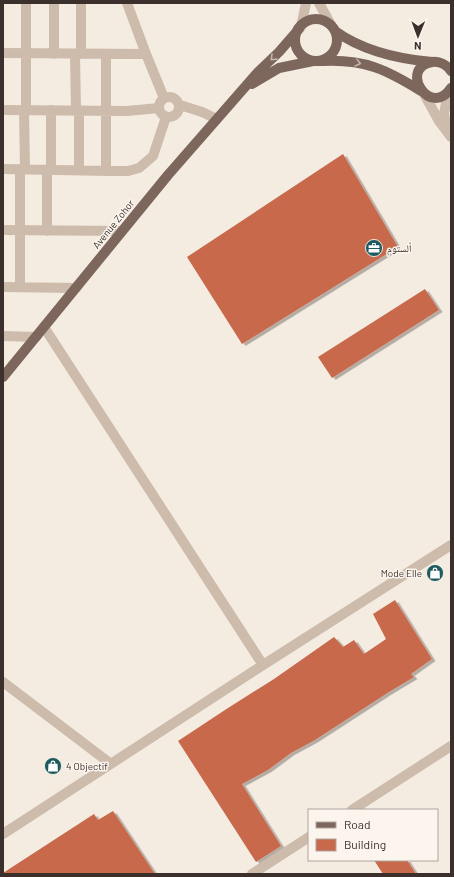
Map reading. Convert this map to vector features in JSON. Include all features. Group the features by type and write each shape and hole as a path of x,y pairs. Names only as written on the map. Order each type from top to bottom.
{"main road":[{"path":"450,90 441,97 433,98 396,76 372,66 351,61 317,61 306,59 298,49 296,37 300,28 308,21 318,20 327,22 333,28 357,44 389,55 405,59 451,62"},
{"name":"Avenue Zohor","path":"3,377 168,175 217,118 300,28"},
{"path":"317,61 327,58 335,50 337,42 333,28"},
{"name":"Avenue Zohor","path":"244,89 279,68 317,61"},
{"path":"422,92 418,83 418,74 424,66 436,62 446,65 451,71"}],"street":[{"path":"20,287 20,230 25,110 26,3"},
{"path":"54,3 54,54"},
{"path":"79,170 77,111 80,3"},
{"path":"127,3 164,98"},
{"path":"300,28 306,3"},
{"path":"319,3 333,28"},
{"path":"3,53 146,54"},
{"path":"106,54 106,171"},
{"path":"449,135 444,114 450,90"},
{"path":"422,92 449,135"},
{"path":"180,104 177,115 174,117 166,117 161,114 159,108 161,100 172,97 175,98 180,104 217,118"},
{"path":"3,110 127,111 159,108"},
{"path":"47,231 51,110"},
{"path":"3,169 106,171 139,168 153,156 166,117"},
{"path":"3,230 122,231"},
{"path":"3,287 76,288"},
{"path":"44,327 263,665"},
{"path":"3,336 36,337"},
{"path":"3,834 451,545"},
{"path":"3,682 111,764"},
{"path":"354,809 451,746"},
{"path":"252,874 308,838"}],"building":[{"path":"343,154 398,247 242,344 187,257"},
{"path":"425,289 439,310 332,378 318,357"},
{"path":"395,600 432,659 411,674 414,677 315,740 291,753 268,770 242,784 281,846 256,862 178,741 274,679 334,637 343,647 354,640 364,654 386,639 373,614"},
{"path":"113,811 155,874 3,874 94,814 98,820"},
{"path":"375,861 408,861 416,874 383,874"}],"place":[{"name":"ألستوم","path":"374,248"},
{"name":"Mode Elle","path":"435,573"},
{"name":"4 Objectif","path":"53,766"}]}
